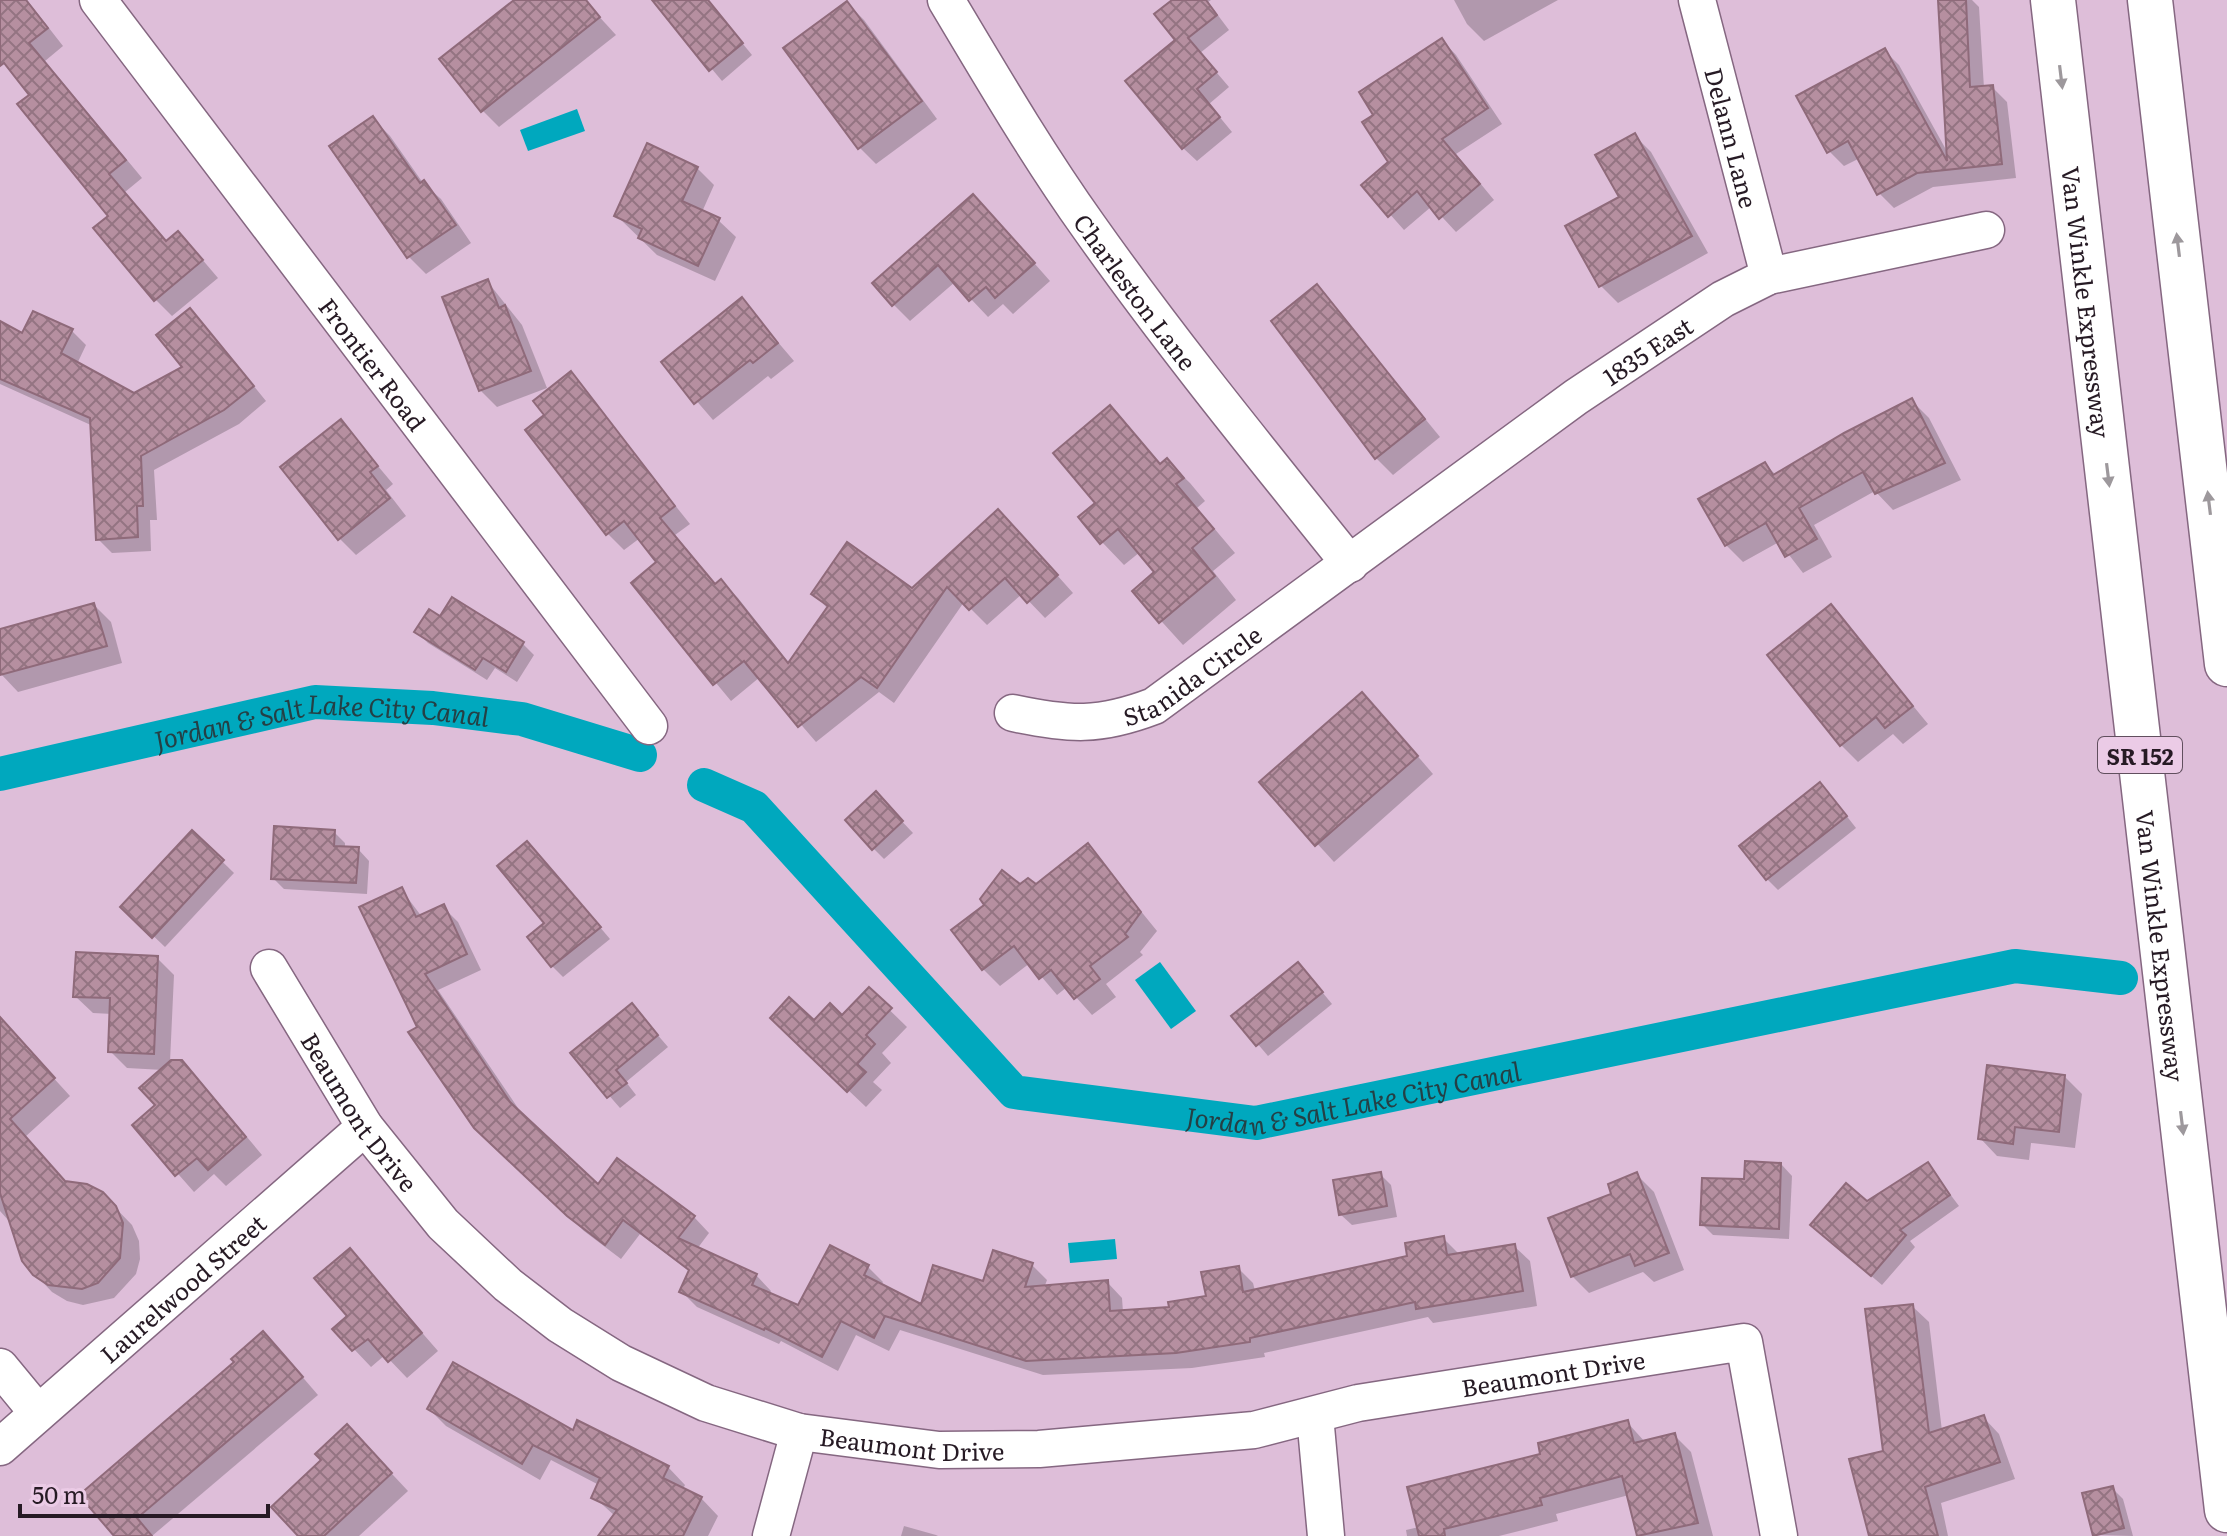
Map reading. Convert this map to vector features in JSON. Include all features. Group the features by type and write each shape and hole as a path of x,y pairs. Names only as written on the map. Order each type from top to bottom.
{"main road":[{"name":"Van Winkle Expressway","path":"2053,0 2227,1510"},
{"path":"2150,0 2227,664"}],"street":[{"name":"Frontier Road","path":"98,0 649,726"},
{"name":"Charleston Lane","path":"946,0 1087,225 1178,350 1350,564"},
{"name":"Delann Lane","path":"1697,0 1769,276"},
{"name":"1835 East","path":"1350,564 1627,361 1723,299 1769,276 1986,230"},
{"name":"Stanida Circle","path":"1013,713 1063,723 1098,723 1154,706 1350,564"},
{"name":"Beaumont Drive","path":"269,968 365,1127 443,1224 508,1285 560,1325 621,1363 706,1403 799,1432 939,1450 1039,1449 1254,1430 1358,1403 1744,1342 1779,1536"},
{"name":"Laurelwood Street","path":"0,1447 365,1127"},
{"path":"0,1367 38,1413"},
{"path":"1315,1416 1326,1536"},
{"path":"771,1536 799,1432"}],"water":[{"path":"577,109 585,131 528,151 520,130"},
{"path":"1160,962 1196,1011 1171,1029 1135,980"},
{"path":"1115,1239 1117,1259 1070,1263 1068,1243"}],"building":[{"path":"0,0 26,0 48,28 29,43 126,160 109,174 166,241 178,231 203,260 154,301 93,228 108,216 17,104 29,95 4,63 0,66"},
{"path":"514,0 586,0 600,17 481,112 439,59"},
{"path":"652,0 708,0 743,43 709,71"},
{"path":"1172,0 1206,0 1217,15 1188,38 1217,72 1197,89 1220,117 1182,149 1125,81 1175,40 1154,14"},
{"path":"1938,0 1966,0 1970,87 1993,85 2002,164 1917,173 1877,195 1848,141 1827,153 1796,96 1885,48 1947,161"},
{"path":"847,1 922,101 858,149 783,48"},
{"path":"1442,38 1488,108 1442,139 1480,184 1439,219 1417,191 1388,217 1361,185 1388,162 1362,122 1373,115 1359,92"},
{"path":"373,116 420,183 424,180 456,225 407,258 329,146"},
{"path":"1635,133 1692,236 1599,287 1565,226 1619,197 1595,155"},
{"path":"647,143 698,167 682,201 720,218 698,266 638,238 642,229 614,216"},
{"path":"973,194 1035,263 995,298 986,287 969,301 938,265 892,306 872,283"},
{"path":"488,279 499,308 505,305 531,371 479,391 442,297"},
{"path":"1317,284 1425,419 1375,459 1271,321"},
{"path":"742,297 778,343 753,363 750,360 694,404 661,362"},
{"path":"190,308 254,386 224,410 141,456 143,506 137,506 138,537 96,540 90,418 0,379 0,321 22,333 33,311 73,329 61,353 134,393 182,367 156,335"},
{"path":"571,371 675,506 660,518 715,584 721,579 788,663 828,606 811,594 847,542 912,588 998,509 1058,575 1027,603 1005,578 969,610 947,587 877,688 861,677 798,727 744,661 713,685 631,583 656,562 624,521 606,535 525,430 544,415 533,401"},
{"path":"1912,398 1945,463 1875,494 1863,472 1799,508 1817,539 1785,557 1766,523 1725,546 1698,499 1765,462 1773,475"},
{"path":"1110,405 1160,464 1167,458 1184,478 1176,484 1214,529 1192,548 1215,576 1159,623 1132,591 1154,572 1118,529 1100,544 1078,517 1095,503 1053,453"},
{"path":"341,419 378,466 370,472 390,498 338,540 280,467"},
{"path":"452,597 524,642 506,672 483,658 475,670 414,632 429,609 440,616"},
{"path":"94,603 107,646 0,675 0,629"},
{"path":"1831,604 1913,706 1885,728 1876,717 1840,746 1767,655"},
{"path":"1362,692 1418,756 1315,846 1259,782"},
{"path":"1820,782 1847,816 1766,880 1739,846"},
{"path":"876,791 903,821 872,850 845,820"},
{"path":"274,826 335,830 334,846 359,847 356,883 271,879"},
{"path":"192,830 224,860 152,938 120,907"},
{"path":"527,841 601,927 551,967 527,937 544,923 497,866"},
{"path":"1088,843 1141,912 1125,934 1128,937 1090,966 1100,979 1074,999 1051,970 1039,979 1014,946 982,970 951,930 984,905 980,899 1002,870 1020,884 1028,878 1036,884"},
{"path":"402,887 416,917 444,904 467,954 425,974 510,1102 598,1184 617,1158 695,1216 678,1238 757,1274 752,1285 798,1305 830,1245 869,1265 864,1275 921,1304 933,1265 983,1281 993,1250 1033,1263 1025,1287 1108,1280 1110,1311 1169,1307 1168,1302 1206,1296 1201,1272 1239,1266 1243,1292 1407,1256 1405,1243 1444,1236 1447,1255 1515,1244 1523,1291 1416,1309 1415,1302 1250,1338 1250,1342 1176,1353 1026,1361 885,1316 874,1338 841,1321 822,1357 765,1328 679,1292 689,1270 623,1220 605,1245 567,1216 474,1128 408,1032 417,1027 359,907"},
{"path":"76,952 158,956 154,1054 108,1052 110,998 73,997"},
{"path":"1298,962 1323,992 1256,1046 1231,1016"},
{"path":"869,987 892,1008 866,1035 875,1044 857,1064 866,1072 847,1092 770,1018 789,997 814,1020 830,1003 842,1015"},
{"path":"632,1003 658,1035 616,1070 627,1083 607,1098 570,1053"},
{"path":"0,1017 55,1078 10,1119 65,1181 87,1184 103,1192 116,1206 123,1223 120,1258 98,1283 82,1289 48,1285 33,1275 22,1261 0,1193"},
{"path":"171,1060 182,1060 246,1137 208,1170 197,1158 175,1176 132,1125 155,1105 139,1088"},
{"path":"1987,1065 2065,1075 2059,1132 2015,1127 2013,1144 1978,1139"},
{"path":"1745,1161 1781,1163 1779,1229 1700,1225 1702,1178 1744,1179"},
{"path":"1928,1162 1950,1195 1900,1230 1906,1235 1871,1276 1810,1225 1846,1183 1867,1201"},
{"path":"1381,1172 1387,1206 1339,1215 1333,1180"},
{"path":"1637,1172 1669,1253 1635,1266 1630,1254 1571,1277 1548,1218 1611,1194 1608,1184"},
{"path":"350,1248 422,1333 388,1362 368,1339 352,1351 332,1329 347,1316 314,1278"},
{"path":"1913,1304 1929,1433 1984,1415 2000,1462 1925,1487 1938,1536 1869,1536 1849,1459 1883,1451 1865,1309"},
{"path":"263,1331 303,1377 137,1518 152,1536 114,1536 79,1495 234,1362 231,1359"},
{"path":"453,1362 573,1430 577,1420 669,1466 663,1478 702,1497 683,1536 598,1536 617,1510 591,1498 600,1478 533,1445 522,1464 427,1409"},
{"path":"1628,1420 1634,1443 1675,1433 1698,1523 1637,1536 1622,1476 1540,1498 1542,1505 1444,1529 1445,1536 1419,1536 1407,1487 1540,1454 1538,1443"},
{"path":"347,1424 392,1473 324,1536 298,1536 271,1507 321,1460 315,1454"},
{"path":"2113,1486 2124,1528 2093,1536 2082,1493"}],"waterway":[{"name":"Jordan & Salt Lake City Canal","path":"0,774 315,702 433,708 522,719 640,755"},
{"name":"Jordan & Salt Lake City Canal","path":"704,785 754,807 1014,1092 1256,1123 2015,966 2121,978"}]}
